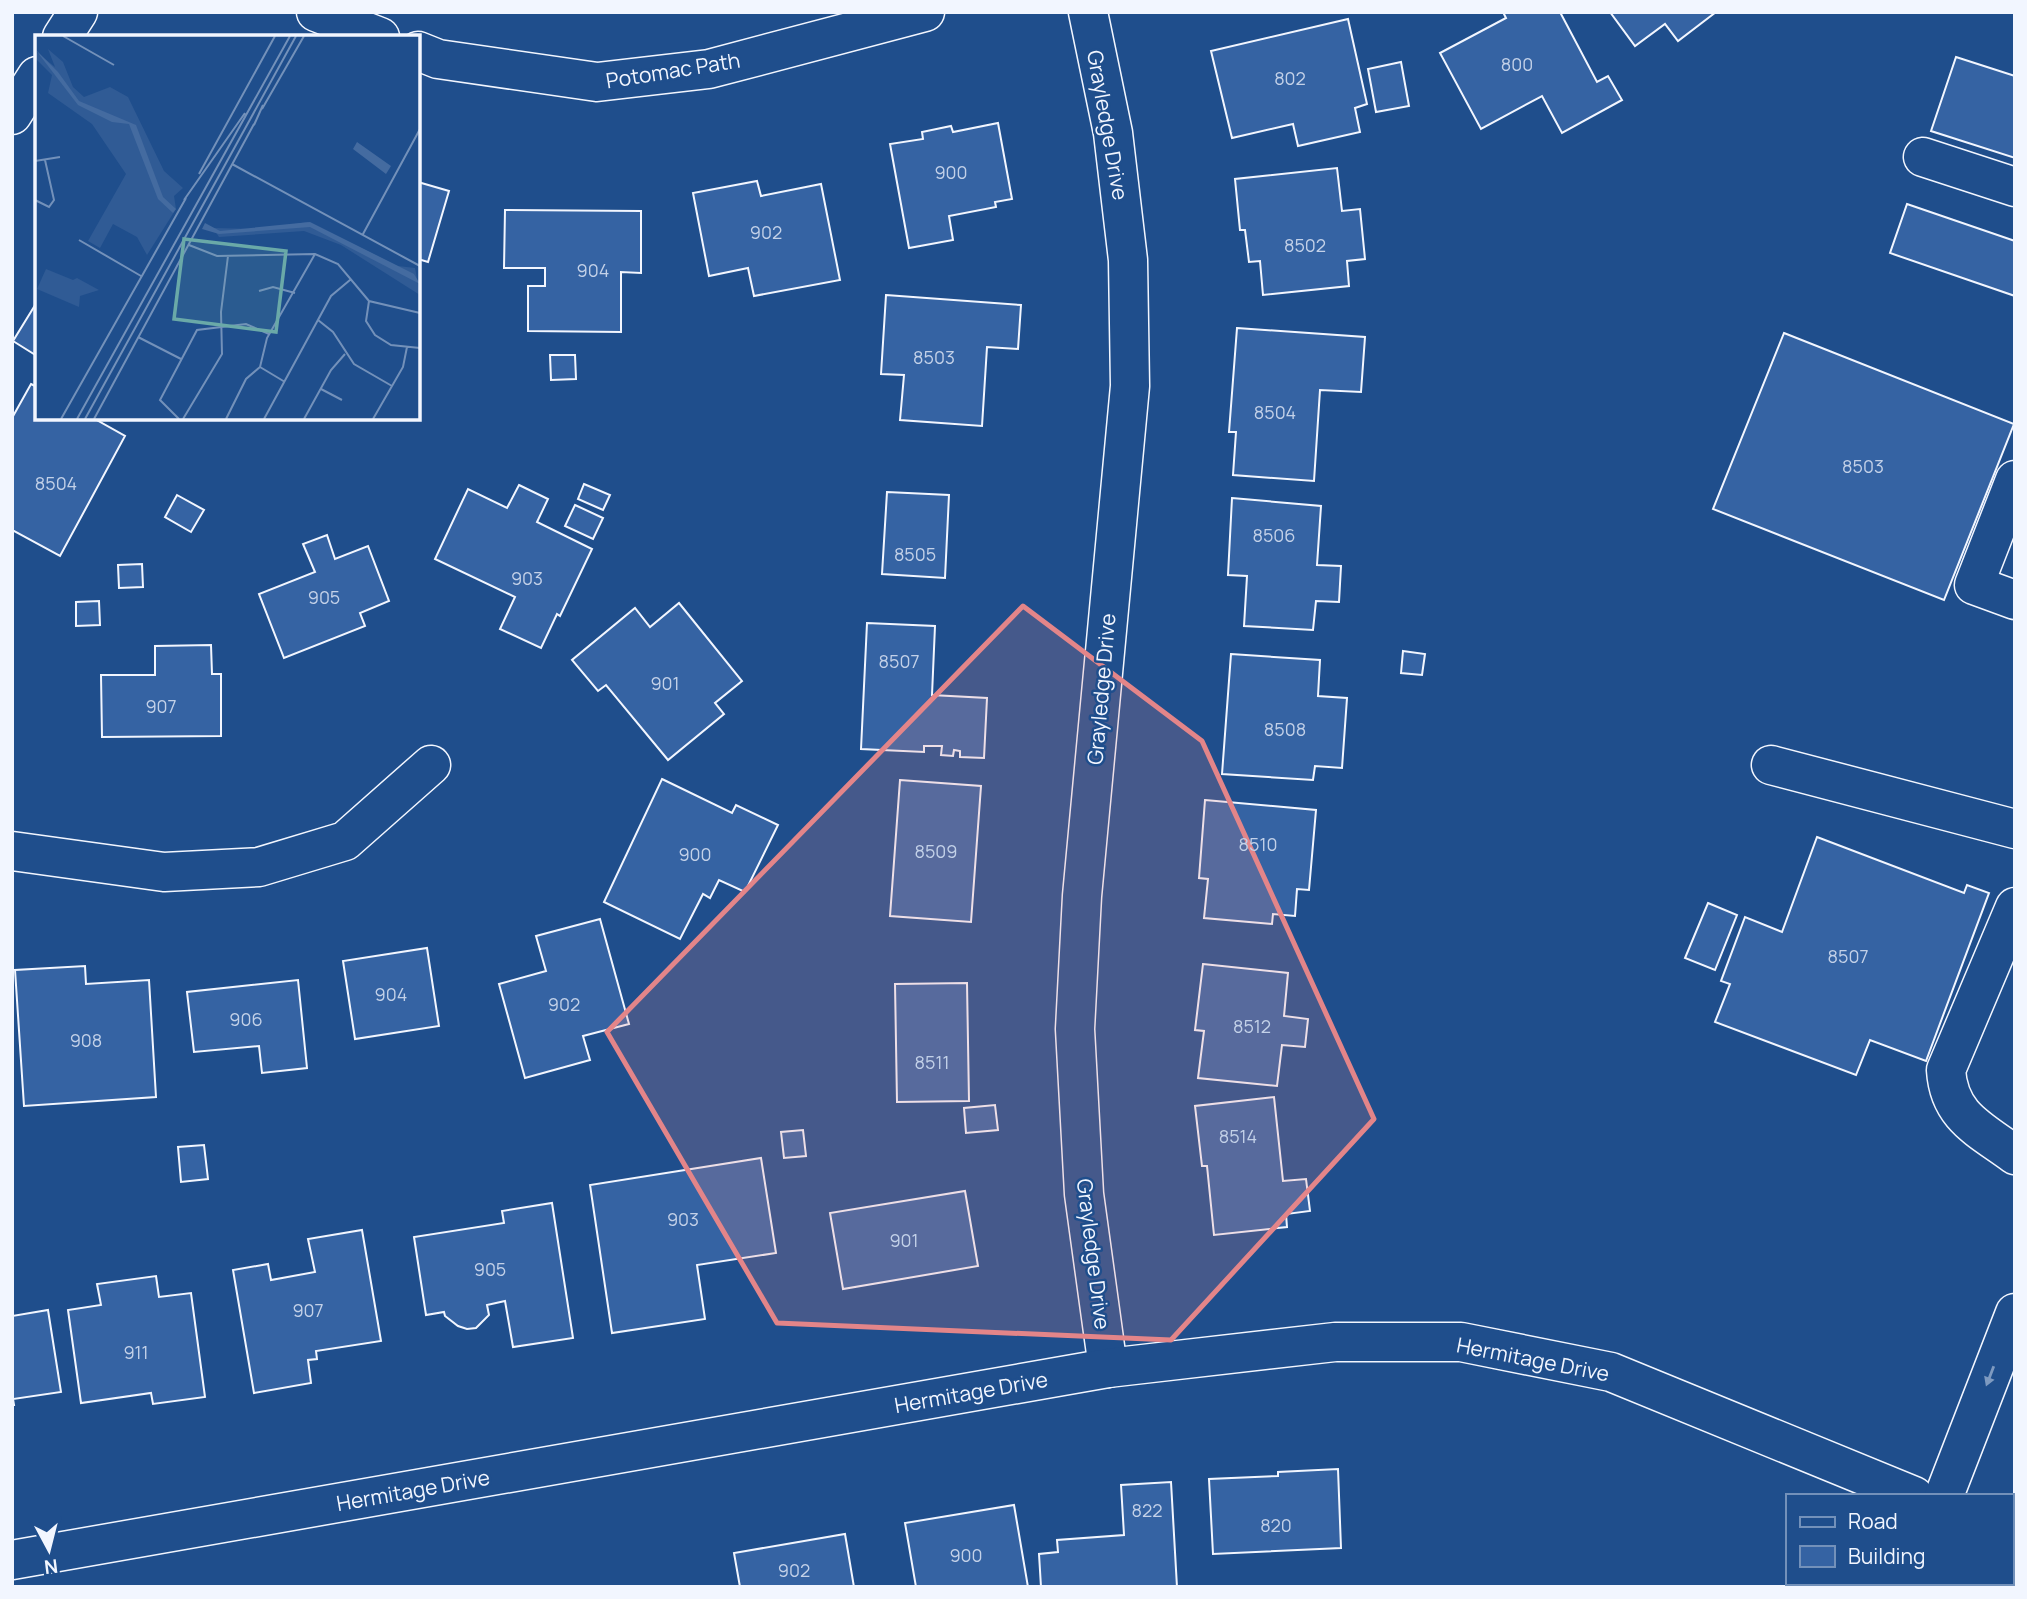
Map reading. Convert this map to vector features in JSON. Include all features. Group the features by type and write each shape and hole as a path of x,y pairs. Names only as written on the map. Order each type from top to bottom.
{"main road":[{"path":"63,35 78,12"},
{"path":"316,12 375,35"},
{"name":"Potomac Path","path":"420,52 438,59 597,82 709,69 925,12"},
{"name":"Grayledge Drive","path":"1088,12 1113,133 1127,248 1130,386 1082,896 1075,1029 1084,1194 1108,1368"},
{"path":"12,115 35,79"},
{"path":"1923,157 2015,187"},
{"path":"2015,480 1975,585 2015,600"},
{"path":"12,851 164,872 259,867 345,841 432,765"},
{"path":"1771,765 2015,830"},
{"path":"2015,908 1946,1070 1947,1086 1954,1104 1964,1117 2015,1155"},
{"path":"1945,1494 2015,1313"},
{"name":"Hermitage Drive","path":"12,1560 1108,1368 1335,1342 1461,1342 1611,1372 1909,1494"}],"highlighted area":[{"path":"1023,606 1202,741 1374,1119 1171,1340 777,1323 607,1032"}],"building":[{"path":"1503,12 1560,12 1597,82 1608,76 1622,100 1562,133 1542,96 1481,129 1440,53 1506,18"},
{"path":"1610,12 1716,12 1678,41 1665,24 1635,46"},
{"path":"1348,19 1367,104 1355,108 1360,132 1298,146 1293,124 1232,138 1211,51"},
{"path":"1956,57 2015,76 2015,158 1931,131"},
{"path":"1401,62 1409,106 1376,112 1368,69"},
{"path":"998,123 1012,199 995,202 996,207 949,216 953,240 909,248 890,144 923,139 922,132 951,126 953,132"},
{"path":"1337,168 1342,211 1360,209 1365,259 1347,261 1349,286 1263,295 1260,261 1249,262 1245,230 1240,230 1235,179"},
{"path":"757,181 761,196 821,184 840,280 754,296 748,268 709,276 693,193"},
{"path":"420,183 449,191 428,262 420,260"},
{"path":"1907,204 2015,241 2015,296 1890,253"},
{"path":"505,210 641,211 641,273 621,272 621,332 528,331 528,286 545,286 545,268 504,268"},
{"path":"886,295 1021,305 1018,349 987,347 982,426 900,420 904,375 881,374"},
{"path":"35,305 35,355 13,341"},
{"path":"1237,328 1365,337 1361,392 1320,390 1314,481 1233,475 1236,432 1229,432"},
{"path":"1784,333 2014,424 1944,600 1713,509"},
{"path":"550,355 575,355 576,379 551,380"},
{"path":"31,384 35,386 35,420 97,420 125,436 60,556 12,530 12,418"},
{"path":"584,484 610,495 603,510 578,499"},
{"path":"519,485 548,499 537,522 592,549 560,616 557,614 541,648 500,629 515,597 435,559 468,489 507,508"},
{"path":"887,492 949,495 945,578 882,574"},
{"path":"177,495 204,510 191,532 165,517"},
{"path":"1232,498 1321,506 1317,565 1341,566 1339,602 1316,601 1313,630 1244,626 1247,576 1228,575"},
{"path":"575,505 603,518 593,539 565,526"},
{"path":"327,535 335,559 368,546 389,601 360,613 365,626 284,658 259,594 315,572 303,544"},
{"path":"142,564 143,587 119,588 118,565"},
{"path":"99,601 100,625 76,626 76,602"},
{"path":"679,603 742,681 715,703 724,714 668,760 606,685 598,691 572,660 635,608 650,627"},
{"path":"867,623 935,626 932,695 987,698 984,758 960,757 960,751 954,750 953,756 941,755 942,746 924,746 924,752 861,749"},
{"path":"211,645 212,674 221,674 221,736 102,737 101,675 155,675 155,646"},
{"path":"1403,651 1425,654 1422,675 1401,673"},
{"path":"1231,654 1320,660 1318,696 1347,698 1342,768 1315,766 1313,780 1222,774"},
{"path":"662,779 732,813 736,805 778,825 745,892 719,880 710,898 703,894 680,939 604,902"},
{"path":"900,780 981,786 971,922 890,916"},
{"path":"1205,800 1316,810 1309,890 1297,889 1295,916 1273,914 1272,924 1204,918 1208,879 1199,878"},
{"path":"1817,837 1964,893 1967,885 1989,893 1926,1061 1870,1040 1856,1075 1715,1022 1730,984 1721,981 1745,917 1782,932"},
{"path":"1708,903 1737,915 1715,970 1685,958"},
{"path":"600,919 629,1024 583,1036 590,1060 525,1078 499,984 546,971 536,936"},
{"path":"427,948 439,1026 355,1039 343,961"},
{"path":"1203,964 1288,973 1284,1016 1308,1019 1305,1047 1282,1045 1277,1086 1198,1078 1204,1031 1195,1030"},
{"path":"85,966 86,984 149,980 156,1097 24,1106 15,970"},
{"path":"298,980 307,1068 262,1073 259,1046 194,1052 187,992"},
{"path":"967,983 969,1101 897,1102 895,984"},
{"path":"1274,1097 1283,1181 1306,1179 1310,1211 1286,1214 1287,1227 1214,1235 1207,1166 1202,1166 1195,1106"},
{"path":"995,1105 998,1130 966,1133 964,1108"},
{"path":"803,1130 806,1156 784,1158 781,1132"},
{"path":"204,1145 208,1179 181,1182 178,1147"},
{"path":"761,1158 776,1253 697,1265 705,1319 612,1333 590,1185"},
{"path":"965,1191 978,1266 843,1289 830,1213"},
{"path":"552,1203 573,1338 513,1347 505,1301 487,1305 489,1315 476,1328 458,1326 445,1316 444,1312 426,1315 414,1237 504,1223 502,1211"},
{"path":"362,1230 381,1341 316,1351 317,1359 308,1360 311,1383 254,1393 233,1270 268,1264 271,1280 315,1272 308,1239"},
{"path":"156,1276 159,1297 191,1293 205,1397 153,1404 151,1393 81,1403 68,1310 101,1305 97,1284"},
{"path":"48,1310 61,1392 13,1399 12,1405 12,1316"},
{"path":"1338,1469 1341,1548 1213,1554 1209,1479 1278,1476 1278,1472"},
{"path":"1171,1482 1177,1587 1041,1587 1039,1554 1058,1552 1057,1540 1124,1535 1121,1485"},
{"path":"1014,1505 1028,1587 916,1587 905,1523"},
{"path":"845,1534 854,1587 740,1587 734,1553"}]}
